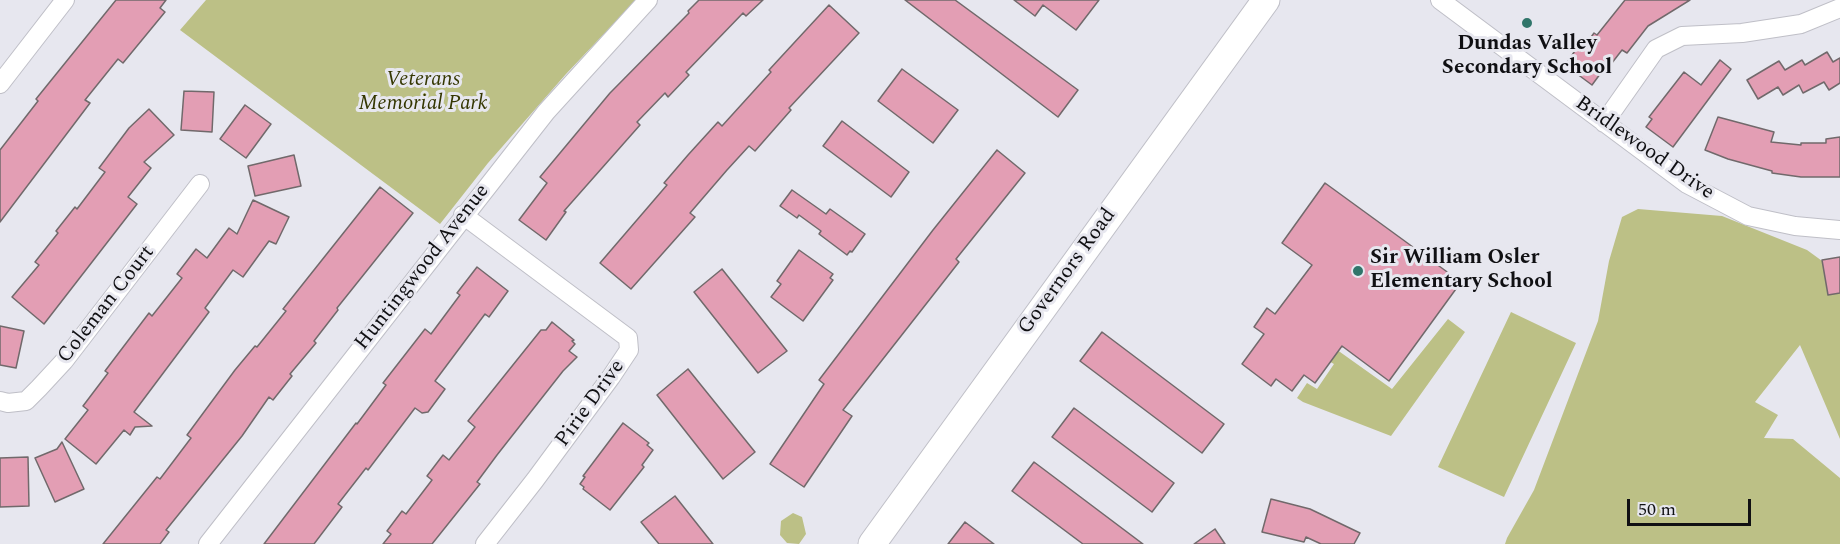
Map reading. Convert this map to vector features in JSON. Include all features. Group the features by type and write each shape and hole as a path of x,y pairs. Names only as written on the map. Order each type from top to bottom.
{"main road":[{"name":"Governors Road","path":"872,544 1266,0"}],"street":[{"path":"0,84 65,0"},
{"name":"Huntingwood Avenue","path":"208,544 546,112 648,0"},
{"name":"Bridlewood Drive","path":"1440,0 1687,184 1748,216 1795,226 1840,230"},
{"path":"1604,123 1656,49 1682,36 1742,33 1801,24 1840,8"},
{"name":"Coleman Court","path":"0,401 8,403 26,401 39,388 72,352 200,184"},
{"name":"Pirie Drive","path":"464,215 628,338 629,344 629,350 611,377 485,544"}],"green space":[{"name":"Veterans Memorial Park","path":"206,0 636,0 566,74 488,163 440,224 180,30"},
{"path":"1638,209 1722,216 1807,250 1840,274 1840,439 1800,345 1755,402 1778,415 1764,438 1793,439 1840,478 1840,544 1505,544 1534,490 1598,321 1609,261 1622,217"},
{"path":"1511,312 1576,343 1504,497 1438,467"},
{"path":"1448,319 1465,332 1391,436 1297,398 1307,383 1317,389 1334,364 1325,359 1333,347 1392,389"},
{"path":"793,513 802,517 806,534 799,544 787,543 780,535 781,521"}],"building":[{"path":"116,0 166,0 160,8 165,12 123,63 118,59 85,100 90,103 0,222 0,150 38,101 36,99"},
{"path":"699,0 763,0 746,16 743,13 686,72 689,75 668,97 665,93 637,122 640,125 564,211 566,212 546,240 519,220 547,183 540,177 610,93"},
{"path":"905,0 955,0 1078,90 1058,117"},
{"path":"1014,0 1099,0 1076,30 1043,5 1035,16"},
{"path":"1625,0 1690,0 1648,26 1627,53 1622,50 1592,85 1565,65 1577,48 1581,51 1594,33 1597,35"},
{"path":"829,5 859,33 789,108 791,110 755,151 749,146 727,170 690,213 695,217 631,289 600,263 667,185 664,183 688,155 718,122 722,126 771,72 769,70"},
{"path":"1827,52 1833,62 1840,58 1840,83 1829,90 1824,82 1803,93 1799,85 1783,95 1778,87 1758,99 1747,80 1779,61 1785,70 1802,60 1805,65"},
{"path":"1720,60 1731,69 1673,147 1646,127 1652,119 1649,117 1684,72 1701,85"},
{"path":"902,69 958,110 933,143 878,101"},
{"path":"184,91 214,92 212,132 181,130"},
{"path":"245,105 271,124 246,158 220,139"},
{"path":"149,109 174,135 144,162 151,168 128,197 137,204 44,324 12,297 39,265 35,262 58,233 56,231 75,207 77,209 105,172 99,168 129,128"},
{"path":"1718,117 1774,132 1771,142 1801,145 1801,143 1826,143 1826,139 1840,137 1840,177 1801,177 1772,173 1772,171 1705,150"},
{"path":"842,121 909,172 891,197 823,146"},
{"path":"997,150 1025,173 956,259 959,262 843,410 852,416 804,487 770,464 824,384 819,380"},
{"path":"294,155 301,186 255,196 248,166"},
{"path":"1325,183 1461,282 1389,381 1342,346 1315,383 1304,375 1292,391 1276,379 1271,386 1242,364 1264,334 1254,327 1267,308 1275,314 1312,265 1282,243"},
{"path":"380,187 413,213 337,308 338,310 314,341 316,343 290,374 292,376 273,400 269,397 242,436 166,530 169,532 160,544 103,544 157,477 160,479 191,438 187,435 235,370 286,311 283,309"},
{"path":"792,190 826,214 830,209 865,234 852,252 850,251 847,255 819,234 821,231 799,215 797,218 780,206"},
{"path":"253,200 289,217 276,244 269,241 243,277 233,270 205,308 209,312 134,412 152,426 135,427 130,435 124,430 96,464 65,439 88,410 83,406 108,373 105,371 149,313 152,316 182,278 177,274 196,249 207,258 229,228 237,234"},
{"path":"799,250 833,274 830,278 833,280 803,321 771,297 781,284 777,281"},
{"path":"1840,257 1840,293 1828,295 1822,260"},
{"path":"477,267 508,291 489,317 485,314 435,381 445,389 428,412 422,413 415,408 368,470 366,468 338,504 342,507 314,544 264,544 357,424 386,385 383,383 425,329 431,334 460,295 457,293"},
{"path":"722,269 787,351 758,373 694,292"},
{"path":"552,322 574,340 572,341 575,344 569,351 577,357 563,371 497,455 477,482 480,484 432,544 383,544 391,534 387,531 402,511 406,514 432,480 427,476 443,455 449,460 475,427 468,421 541,330 546,330"},
{"path":"0,326 24,331 16,368 0,365"},
{"path":"1102,332 1224,424 1202,453 1080,361"},
{"path":"688,369 755,452 723,479 657,395"},
{"path":"1074,408 1174,483 1152,512 1052,437"},
{"path":"623,423 649,443 647,445 653,450 642,465 644,467 610,510 583,489 584,487 580,484 585,477 583,476"},
{"path":"62,442 84,489 55,502 35,458 57,449"},
{"path":"28,457 29,506 0,507 0,458"},
{"path":"1034,462 1143,544 1083,544 1012,491"},
{"path":"675,496 713,544 659,544 641,522"},
{"path":"1271,499 1310,509 1360,533 1354,544 1321,544 1306,537 1304,542 1262,532"},
{"path":"965,522 994,544 948,544"},
{"path":"1215,529 1225,544 1194,544"}],"place":[{"name":"Dundas Valley Secondary School","path":"1527,23"},
{"name":"Sir William Osler Elementary School","path":"1358,271"}]}
